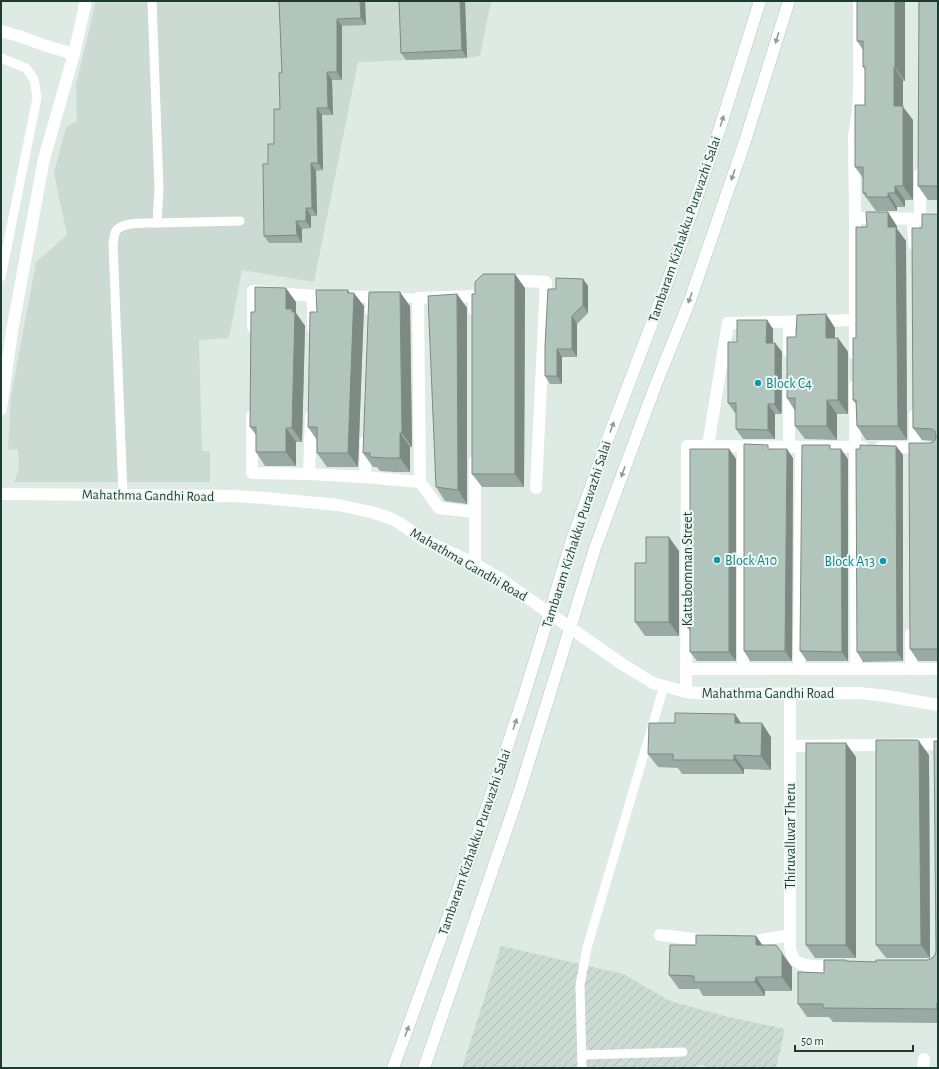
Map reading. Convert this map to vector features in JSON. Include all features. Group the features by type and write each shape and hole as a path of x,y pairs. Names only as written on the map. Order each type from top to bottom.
{"street":[{"path":"1,409 12,331 44,159 74,54 86,1"},
{"name":"Tambaram Kizhakku Puravazhi Salai","path":"393,1068 472,852 522,702 571,543 607,441 665,289 717,137 760,1"},
{"name":"Tambaram Kizhakku Puravazhi Salai","path":"424,1068 519,793 595,548 656,384 690,300 712,238 745,142 789,1"},
{"path":"856,669 854,136 859,93 859,1"},
{"path":"1,31 74,54"},
{"path":"914,258 920,164"},
{"path":"855,218 938,219"},
{"path":"475,512 439,508 420,482 418,298 482,288 546,282 536,488"},
{"path":"474,320 482,288"},
{"path":"253,338 253,291 313,296 379,297 371,321"},
{"path":"312,342 313,296"},
{"path":"855,320 728,322 708,446 855,447 912,450 938,448"},
{"path":"789,322 789,361"},
{"path":"789,376 795,447 799,669"},
{"path":"912,450 915,400"},
{"path":"252,402 252,473 310,474 420,482"},
{"path":"310,474 311,404"},
{"path":"365,477 366,430"},
{"name":"Kattabomman Street","path":"686,692 687,446 708,446"},
{"path":"743,447 743,669"},
{"path":"475,448 476,564"},
{"name":"Mahathma Gandhi Road","path":"1,494 234,496 345,507 371,512 390,518 422,539 476,564 502,580 622,664 653,683 686,692 708,694 860,693 938,705"},
{"path":"911,622 911,669"},
{"path":"686,670 938,669"},
{"name":"Thiruvalluvar Theru","path":"790,693 790,948 792,956 796,962 804,965 850,966"},
{"path":"791,746 937,747"},
{"path":"660,935 704,941 720,941"},
{"path":"735,941 750,942 790,935"}],"lane":[{"path":"152,1 159,189 157,223"},
{"path":"1,58 26,68 34,79 37,98 1,277"},
{"path":"123,495 113,243 115,233 119,227 128,225 240,221"},
{"path":"379,297 418,298"},
{"path":"582,1068 580,985 587,948 664,686"},
{"path":"582,1055 683,1052"}],"shaded area":[{"path":"96,1 491,1 480,56 467,58 358,62 314,282 242,270 229,338 199,340 202,451 210,451 210,482 14,482 19,469 18,450 8,449 11,397 36,262 67,235 54,173 66,127 77,121 76,85"},
{"path":"501,946 623,974 670,1001 725,1016 785,1029 776,1068 711,1068 702,1065 695,1068 462,1068"}],"building":[{"path":"279,1 360,1 361,18 337,19 337,72 327,72 328,108 317,108 318,163 311,163 312,208 306,208 306,221 296,221 297,235 264,236 263,164 268,164 268,144 274,144 274,109 280,109 279,73 282,73"},
{"path":"399,1 460,1 462,50 401,53"},
{"path":"857,1 895,1 894,106 903,106 903,186 895,186 895,193 888,193 888,197 866,197 866,193 863,193 863,167 855,167 855,105 865,105 863,41 857,41"},
{"path":"919,1 938,1 938,186 918,186"},
{"path":"866,212 888,212 888,227 896,227 898,426 857,426 856,400 853,400 853,338 856,338 856,227 867,227"},
{"path":"922,214 938,214 938,649 910,649 909,443 929,443 936,439 935,431 932,429 913,428 912,228 922,228"},
{"path":"483,274 515,274 515,474 472,474 472,294 475,294 475,282"},
{"path":"556,278 583,279 583,305 572,316 572,349 557,349 557,376 545,376 548,289 556,289"},
{"path":"255,287 286,288 286,309 292,309 292,312 295,312 292,428 286,428 286,452 256,452 256,427 250,427 251,312 255,312"},
{"path":"316,290 348,290 348,293 354,293 348,453 317,453 317,427 308,427 310,312 317,312"},
{"path":"369,292 400,292 402,433 400,433 400,458 370,457 370,453 363,453"},
{"path":"457,294 458,490 436,487 428,296"},
{"path":"826,314 826,338 838,338 838,400 827,400 827,426 795,426 795,398 787,398 787,337 796,337 797,315"},
{"name":"Block C4","path":"737,320 767,320 766,343 775,343 775,403 768,404 768,430 736,429 736,403 728,403 728,342 737,342"},
{"path":"744,444 768,445 768,449 787,449 785,651 744,651"},
{"path":"802,445 830,445 830,449 841,449 842,652 800,651"},
{"name":"Block A13","path":"860,445 896,446 897,652 857,652 856,449 860,449"},
{"name":"Block A10","path":"690,449 729,449 729,652 690,652 690,627 687,627 687,541 690,541"},
{"path":"646,537 669,537 669,622 635,622 635,563 646,563"},
{"path":"675,713 735,714 735,723 762,723 761,756 734,755 734,760 673,760 673,754 648,754 649,723 675,723"},
{"path":"876,740 919,741 921,945 876,945"},
{"path":"934,741 938,741 937,1009 823,1008 823,1004 798,1004 798,972 824,973 824,960 876,962 876,960 928,960 935,955"},
{"path":"806,743 846,743 846,945 806,945"},
{"path":"696,935 756,936 756,945 776,945 782,953 782,977 756,977 755,982 694,982 694,976 669,975 670,945 696,945"}],"place":[{"name":"Block C4","path":"758,383"},
{"name":"Block A10","path":"717,560"},
{"name":"Block A13","path":"883,561"}]}
